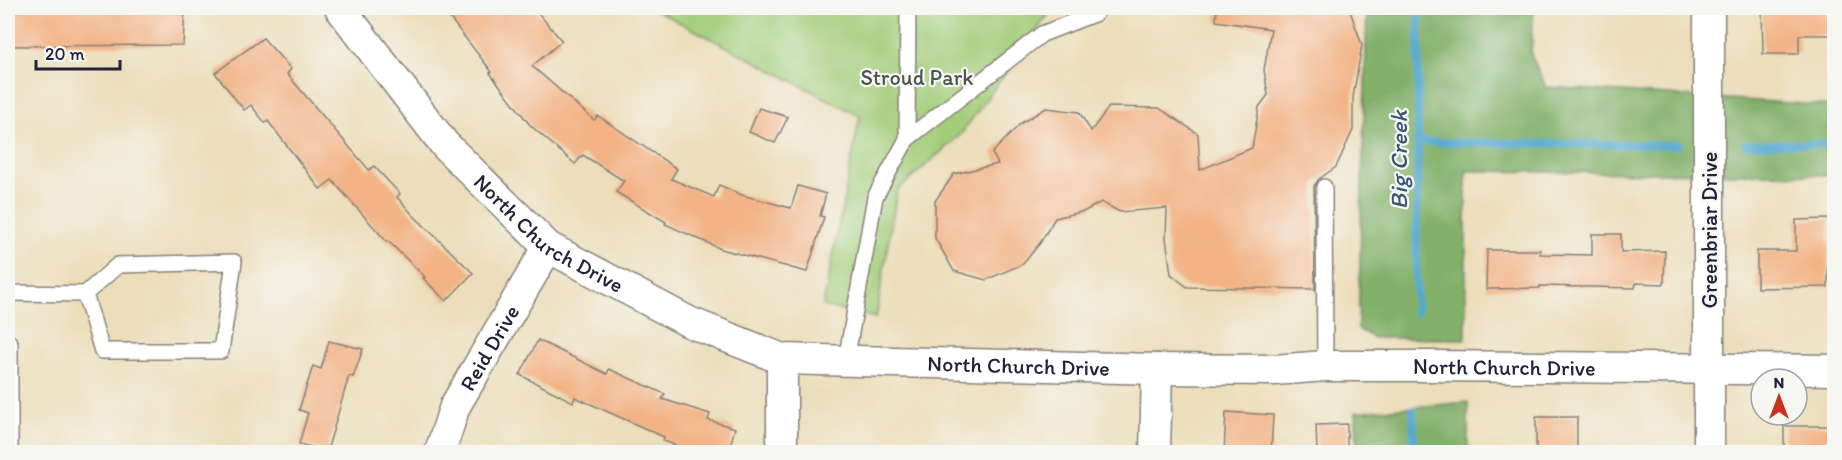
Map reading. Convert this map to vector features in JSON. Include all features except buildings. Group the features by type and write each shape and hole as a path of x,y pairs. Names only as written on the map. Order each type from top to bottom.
{"street":[{"name":"North Church Drive","path":"340,8 445,145 548,248 689,322 782,359 1157,369 1274,370 1325,366 1834,370"},
{"name":"Greenbriar Drive","path":"1709,8 1709,453"},
{"name":"Reid Drive","path":"440,453 454,406 548,248"},
{"path":"782,359 782,453"},
{"path":"1155,453 1157,369"}],"lane":[{"path":"907,139 908,8"},
{"path":"846,361 875,197 907,139 1042,34 1096,13"},
{"path":"1324,187 1325,366"},
{"path":"8,293 86,294 118,265 234,262 221,351 102,351 86,294"},
{"path":"8,343 10,343 10,453"}],"green space":[{"name":"Stroud Park","path":"652,8 1053,8 961,134 897,191 876,318 823,306 860,116"},
{"path":"1367,8 1534,8 1531,55 1546,87 1834,106 1834,175 1466,171 1466,339 1374,338 1358,329"},
{"path":"1468,402 1468,452 1357,452 1356,412"}],"waterway":[{"name":"Big Creek","path":"1416,313 1419,8"},
{"path":"1417,142 1679,145"},
{"path":"1746,144 1834,144"},
{"name":"Big Creek","path":"1413,410 1414,452"}]}
